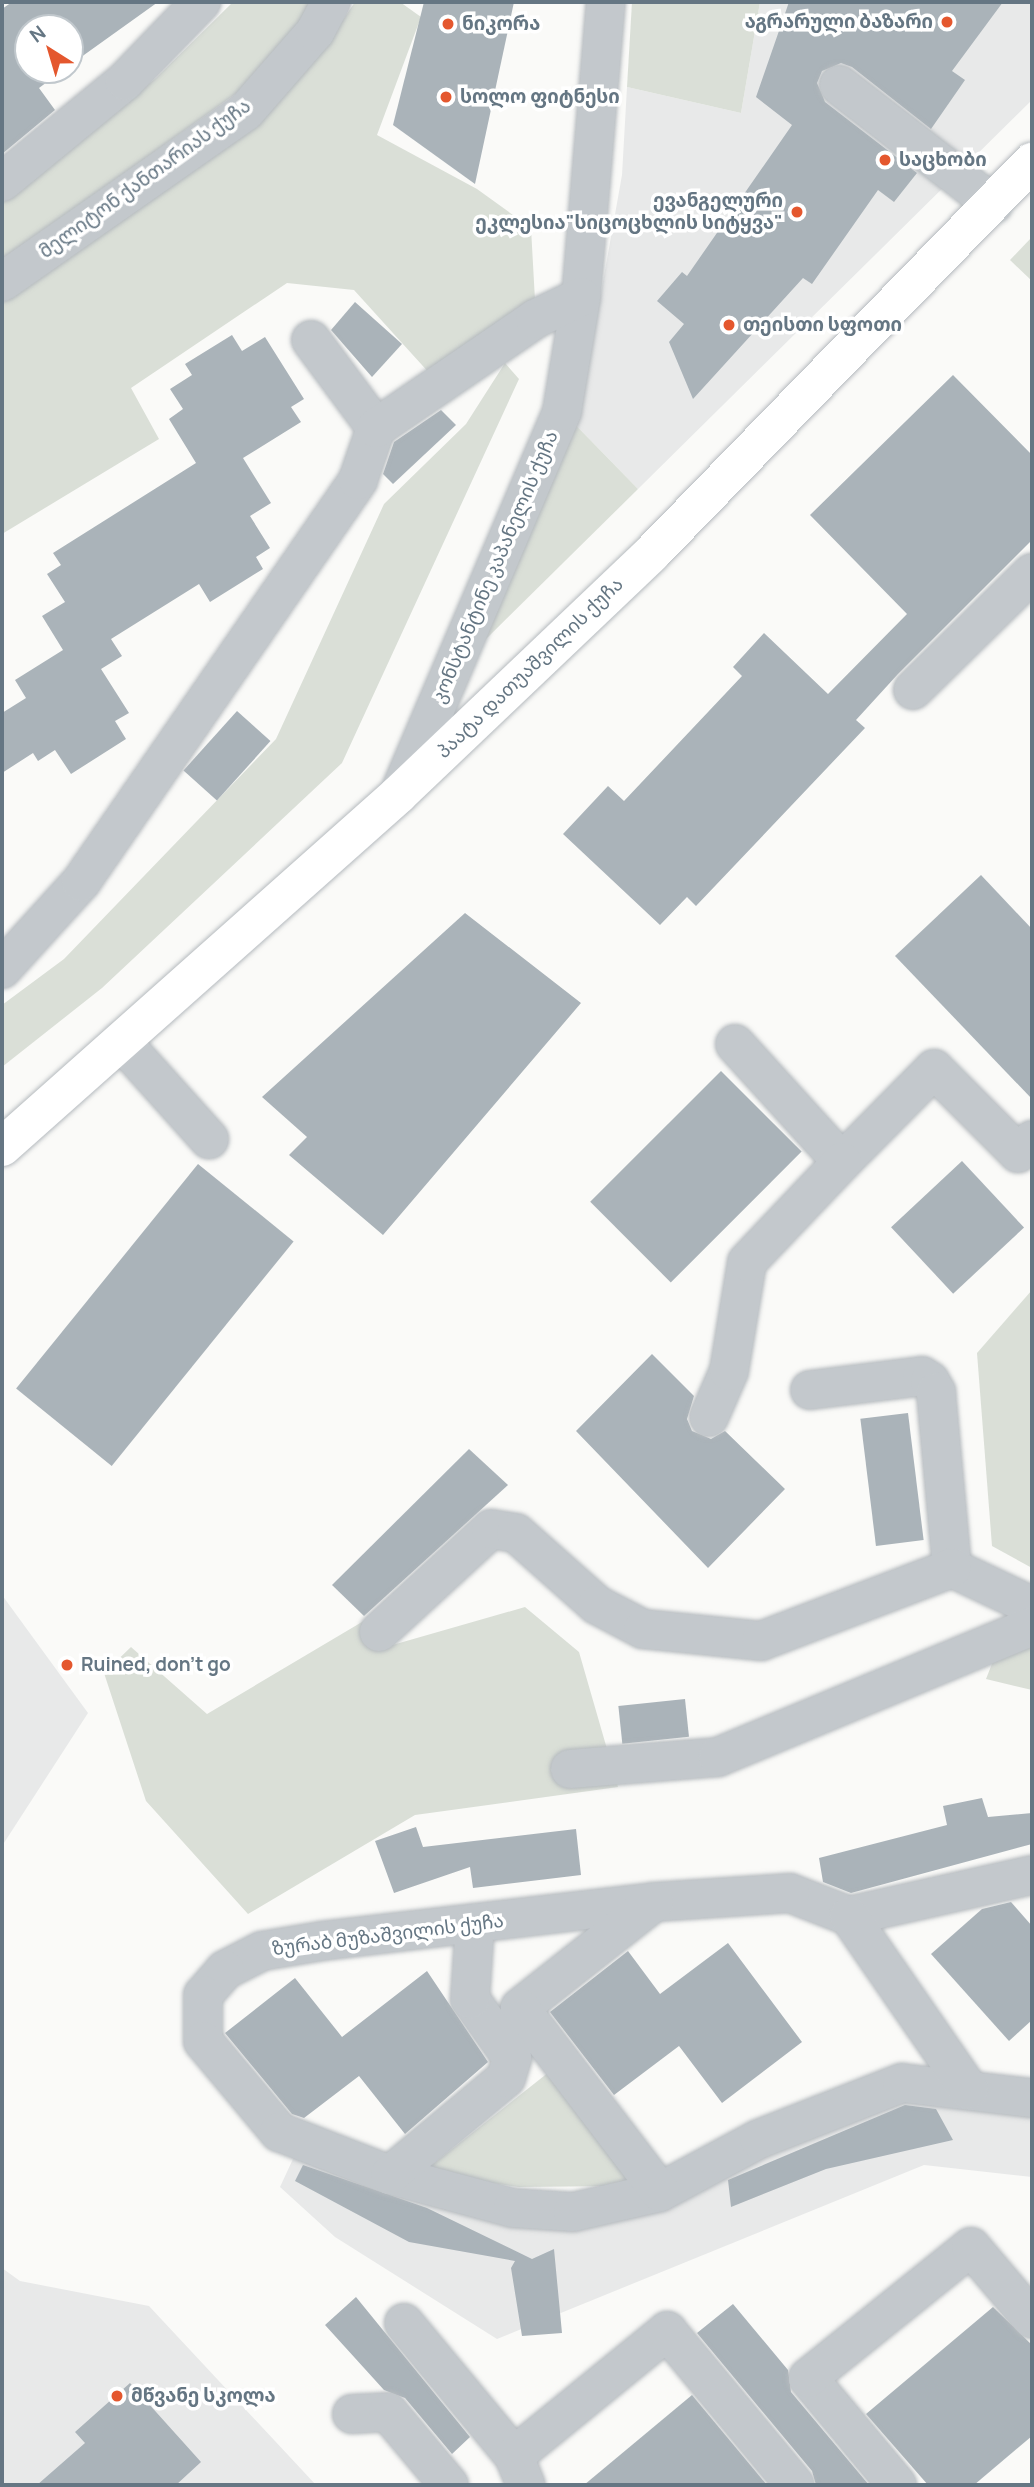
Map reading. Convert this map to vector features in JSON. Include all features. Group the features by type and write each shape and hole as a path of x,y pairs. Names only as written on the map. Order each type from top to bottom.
{"main road":[{"name":"პაატა დათუაშვილის ქუჩა","path":"2,1147 399,794 651,554 1032,162"}],"street":[{"path":"2,182 125,81 201,2"},
{"name":"მელიტონ ქანთარიას ქუჩა","path":"2,282 246,111 316,32 331,2"},
{"name":"კონსტანტინე კაპანელის ქუჩა","path":"399,794 562,411 581,297 606,2"},
{"path":"839,85 993,204"},
{"path":"2,968 38,936 89,871 358,480 376,428 535,319 581,297"},
{"path":"311,340 376,428"},
{"path":"914,690 1032,573"},
{"path":"121,1041 209,1139"},
{"path":"735,1044 842,1162"},
{"path":"709,1417 729,1371 747,1262 934,1069 1018,1153 1032,1140"},
{"path":"810,1390 922,1376 930,1381 936,1392 952,1567"},
{"path":"379,1632 491,1529 516,1532 597,1605 643,1629 761,1641 952,1567 1032,1606"},
{"path":"570,1769 718,1757 1032,1626"},
{"path":"969,2090 849,1916 1032,1875"},
{"name":"ზურაბ მუზაშვილის ქუჩა","path":"849,1916 790,1893 654,1902 262,1951 225,1970 203,1996 203,2041 279,2132 390,2175 513,2208 573,2212 660,2192 759,2139 902,2083 1032,2098"},
{"path":"654,1902 520,2008 660,2192"},
{"path":"390,2175 506,2078 513,2058 470,1999 475,1923"},
{"path":"897,2485 807,2378 971,2247 1032,2319"},
{"path":"404,2323 520,2470 667,2331 795,2485"},
{"path":"352,2414 388,2412 449,2485"}],"shaded area":[{"path":"233,2 315,2 266,72 2,261 2,203 156,78"},
{"path":"355,2 400,2 421,17 377,135 477,189 531,228 535,300 431,375 354,290 287,283 131,388 159,439 2,534 2,294 322,51"},
{"path":"632,2 760,2 741,113 627,87"},
{"path":"760,2 1032,2 1032,100 638,489 562,411 601,293 622,175 627,87 741,113"},
{"path":"1032,237 1032,281 1010,260"},
{"path":"505,363 519,379 342,763 102,988 2,1067 2,1005 64,959 276,739 384,504 466,424"},
{"path":"562,411 638,489 484,641"},
{"path":"1032,1290 1032,1568 992,1546 977,1353"},
{"path":"2,1595 88,1713 2,1846"},
{"path":"525,1607 579,1652 618,1787 415,1815 248,1914 146,1801 104,1673 131,1647 207,1714 367,1619 389,1646"},
{"path":"1004,1633 1032,1641 1032,1690 986,1679"},
{"path":"554,2068 642,2180 621,2186 518,2187 423,2172"},
{"path":"921,2092 1032,2111 1032,2177 924,2165 497,2339 335,2237 280,2187 299,2146 614,2220"},
{"name":"მწვანე სკოლა","path":"2,2268 20,2281 149,2306 316,2485 2,2485"}],"building":[{"path":"12,2 158,2 84,55 84,14 14,14 14,84 44,84 39,88 55,110 2,154 2,9"},
{"path":"424,2 514,2 475,184 393,125"},
{"path":"789,2 1003,2 952,71 965,80 931,129 852,67 841,63 822,71 817,83 825,102 917,173 894,202 878,190 812,284 803,278 693,399 669,342 684,324 657,301 682,272 687,276 792,125 756,97"},
{"path":"355,302 402,344 372,377 331,330"},
{"path":"232,335 242,351 265,337 304,399 291,407 301,422 243,458 271,503 250,516 270,548 256,557 263,569 210,602 199,584 111,639 122,656 101,669 129,713 115,721 126,739 71,774 55,750 38,761 33,753 2,773 2,713 26,698 15,680 63,650 42,616 65,602 47,574 61,565 53,553 196,463 169,419 183,409 170,389 192,375 185,364"},
{"path":"953,375 1032,455 1032,540 898,674 856,720 865,728 696,906 687,897 660,925 563,834 608,786 624,801 742,676 733,667 764,633 828,694 907,614 810,515"},
{"path":"441,410 456,425 393,484 383,474 394,442"},
{"path":"237,711 270,741 217,801 183,770"},
{"path":"981,875 1032,929 1032,1099 895,956"},
{"path":"465,913 581,1003 383,1235 289,1155 307,1137 262,1097"},
{"path":"721,1071 802,1152 671,1282 590,1202"},
{"path":"962,1161 1024,1228 953,1294 891,1227"},
{"path":"198,1164 294,1241 112,1466 16,1389"},
{"path":"652,1354 694,1396 687,1419 692,1431 711,1439 725,1431 785,1489 708,1568 576,1431"},
{"path":"908,1413 924,1540 876,1546 860,1419"},
{"path":"469,1449 508,1485 364,1616 332,1585"},
{"path":"685,1699 689,1737 622,1744 618,1706"},
{"path":"982,1798 988,1817 1032,1813 1032,1844 851,1893 823,1882 819,1858 947,1825 943,1806"},
{"path":"416,1827 423,1847 576,1829 581,1875 473,1888 470,1867 394,1893 375,1841"},
{"path":"1011,1902 1032,1926 1032,2020 1009,2041 931,1954 982,1909"},
{"path":"728,1943 802,2042 722,2103 679,2046 614,2095 550,2012 628,1951 660,1994"},
{"path":"427,1971 488,2062 405,2134 359,2076 304,2118 292,2114 225,2033 295,1978 342,2037"},
{"path":"905,2105 936,2109 953,2140 826,2169 731,2207 728,2180"},
{"path":"303,2165 427,2208 532,2259 554,2249 562,2333 522,2336 511,2268 515,2261 409,2242 295,2181"},
{"path":"356,2297 470,2437 452,2454 405,2398 384,2390 325,2325"},
{"path":"733,2304 788,2370 791,2392 869,2485 816,2485 812,2471 697,2333"},
{"path":"993,2307 1032,2345 1032,2436 974,2485 928,2485 866,2414"},
{"path":"130,2383 201,2462 176,2485 37,2485 85,2443 75,2432"},
{"path":"692,2395 767,2485 584,2485"}],"place":[{"name":"აგრარული ბაზარი","path":"947,22"},
{"name":"ნიკორა","path":"448,24"},
{"name":"სოლო ფიტნესი","path":"446,97"},
{"name":"საცხობი","path":"885,160"},
{"name":"ევანგელური ეკლესია\"სიცოცხლის სიტყვა\"","path":"797,212"},
{"name":"თეისთი სფოთი","path":"729,325"},
{"name":"Ruined, don't go","path":"67,1665"},
{"name":"მწვანე სკოლა","path":"117,2396"}]}
